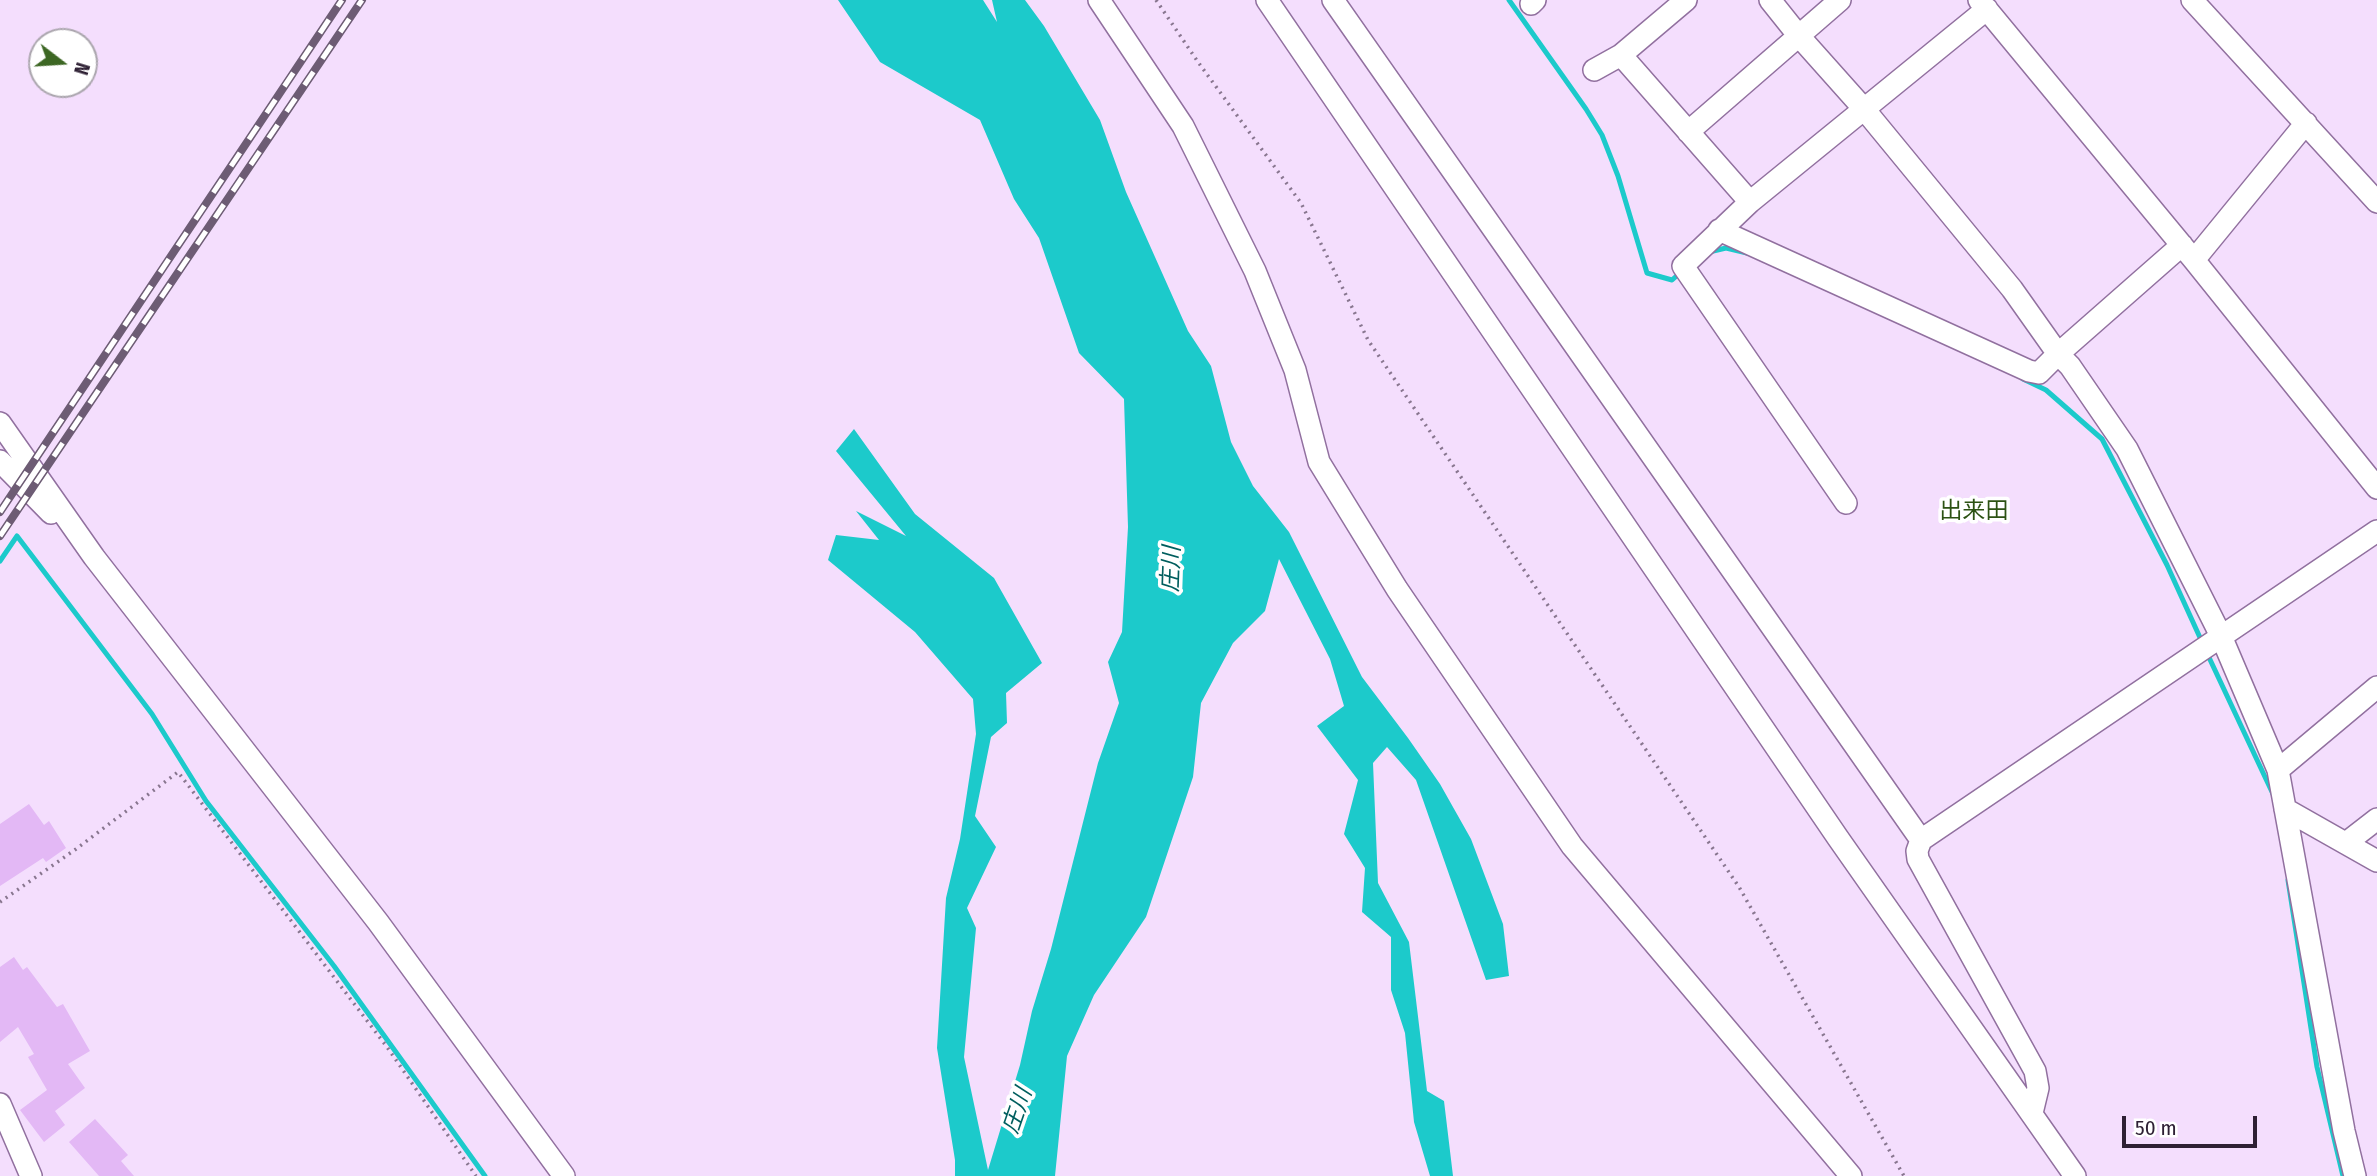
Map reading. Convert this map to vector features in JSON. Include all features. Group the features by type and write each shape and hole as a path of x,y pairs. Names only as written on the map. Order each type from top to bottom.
{"street":[{"path":"1099,0 1189,138 1255,271 1295,370 1319,462 1397,589 1572,846 1851,1176"},
{"path":"1267,0 1830,827 2076,1176"},
{"path":"1333,0 1921,840"},
{"path":"1594,70 1621,55 1685,0"},
{"path":"1770,0 1864,109 2011,289 2058,354 2070,366 2127,449 2221,636 2278,770 2344,1131 2355,1176"},
{"path":"1688,132 1840,0"},
{"path":"2192,0 2306,123 2370,177 2377,202"},
{"path":"1846,503 1683,265 1750,202 1864,109 1983,4 2377,488"},
{"path":"1621,55 1750,202"},
{"path":"1719,230 2029,371 2039,373 2058,354 2188,253 2306,123"},
{"path":"0,423 94,557 378,922 564,1176"},
{"path":"0,461 94,557"},
{"path":"2032,1113 2038,1088 2035,1071 1918,859 1917,851 1921,840 2377,531"},
{"path":"2278,770 2377,687"},
{"path":"2285,809 2377,861"},
{"path":"2346,843 2377,819"},
{"path":"0,1104 31,1176"}],"path":[{"path":"1156,0 1301,203 1368,340 1739,887 1904,1176"},
{"path":"0,901 76,849 177,772 387,1048 476,1176"}],"water":[{"name":"庄川","path":"838,0 983,0 997,22 992,0 1025,0 1044,26 1100,120 1126,192 1188,331 1211,366 1231,442 1253,486 1289,532 1362,677 1440,784 1471,839 1503,924 1509,976 1486,980 1416,780 1387,747 1373,763 1378,883 1409,942 1427,1091 1444,1101 1453,1176 1430,1176 1414,1122 1405,1033 1391,990 1391,937 1362,912 1365,868 1344,834 1358,780 1317,726 1344,706 1330,659 1279,559 1265,611 1233,643 1201,703 1193,777 1146,917 1094,995 1067,1056 1055,1176 955,1176 955,1160 937,1048 946,898 960,839 976,734 973,699 915,632 828,560 836,535 879,540 856,511 906,536 836,451 854,429 915,514 994,578 1042,663 1006,693 1007,723 991,737 975,816 996,847 967,908 976,928 964,1057 988,1170 1020,1065 1098,763 1119,703 1108,662 1122,632 1128,527 1124,399 1079,353 1039,238 1014,199 980,120 880,62"}],"building":[{"path":"29,804 44,825 49,821 66,848 46,862 43,858 0,886 0,824"},
{"path":"14,957 23,970 27,967 57,1007 63,1004 90,1051 68,1064 85,1088 55,1111 65,1125 44,1142 20,1110 47,1090 28,1057 34,1054 18,1027 0,1042 0,967"},
{"path":"95,1119 128,1155 121,1161 134,1176 99,1176 69,1142"}],"waterway":[{"path":"1509,0 1602,135 1618,176 1647,273 1672,280 1681,272"},
{"path":"1709,252 1726,248 1747,253"},
{"path":"2023,379 2046,390 2102,439 2167,565 2202,642"},
{"path":"0,561 17,536 152,714 206,801 334,966 485,1176"},
{"path":"2206,651 2273,794"},
{"path":"2288,880 2317,1067 2343,1176"}],"railway":[{"path":"0,512 342,0"},
{"path":"0,536 362,0"}],"district":[{"name":"出来田","path":"1974,512"}]}
